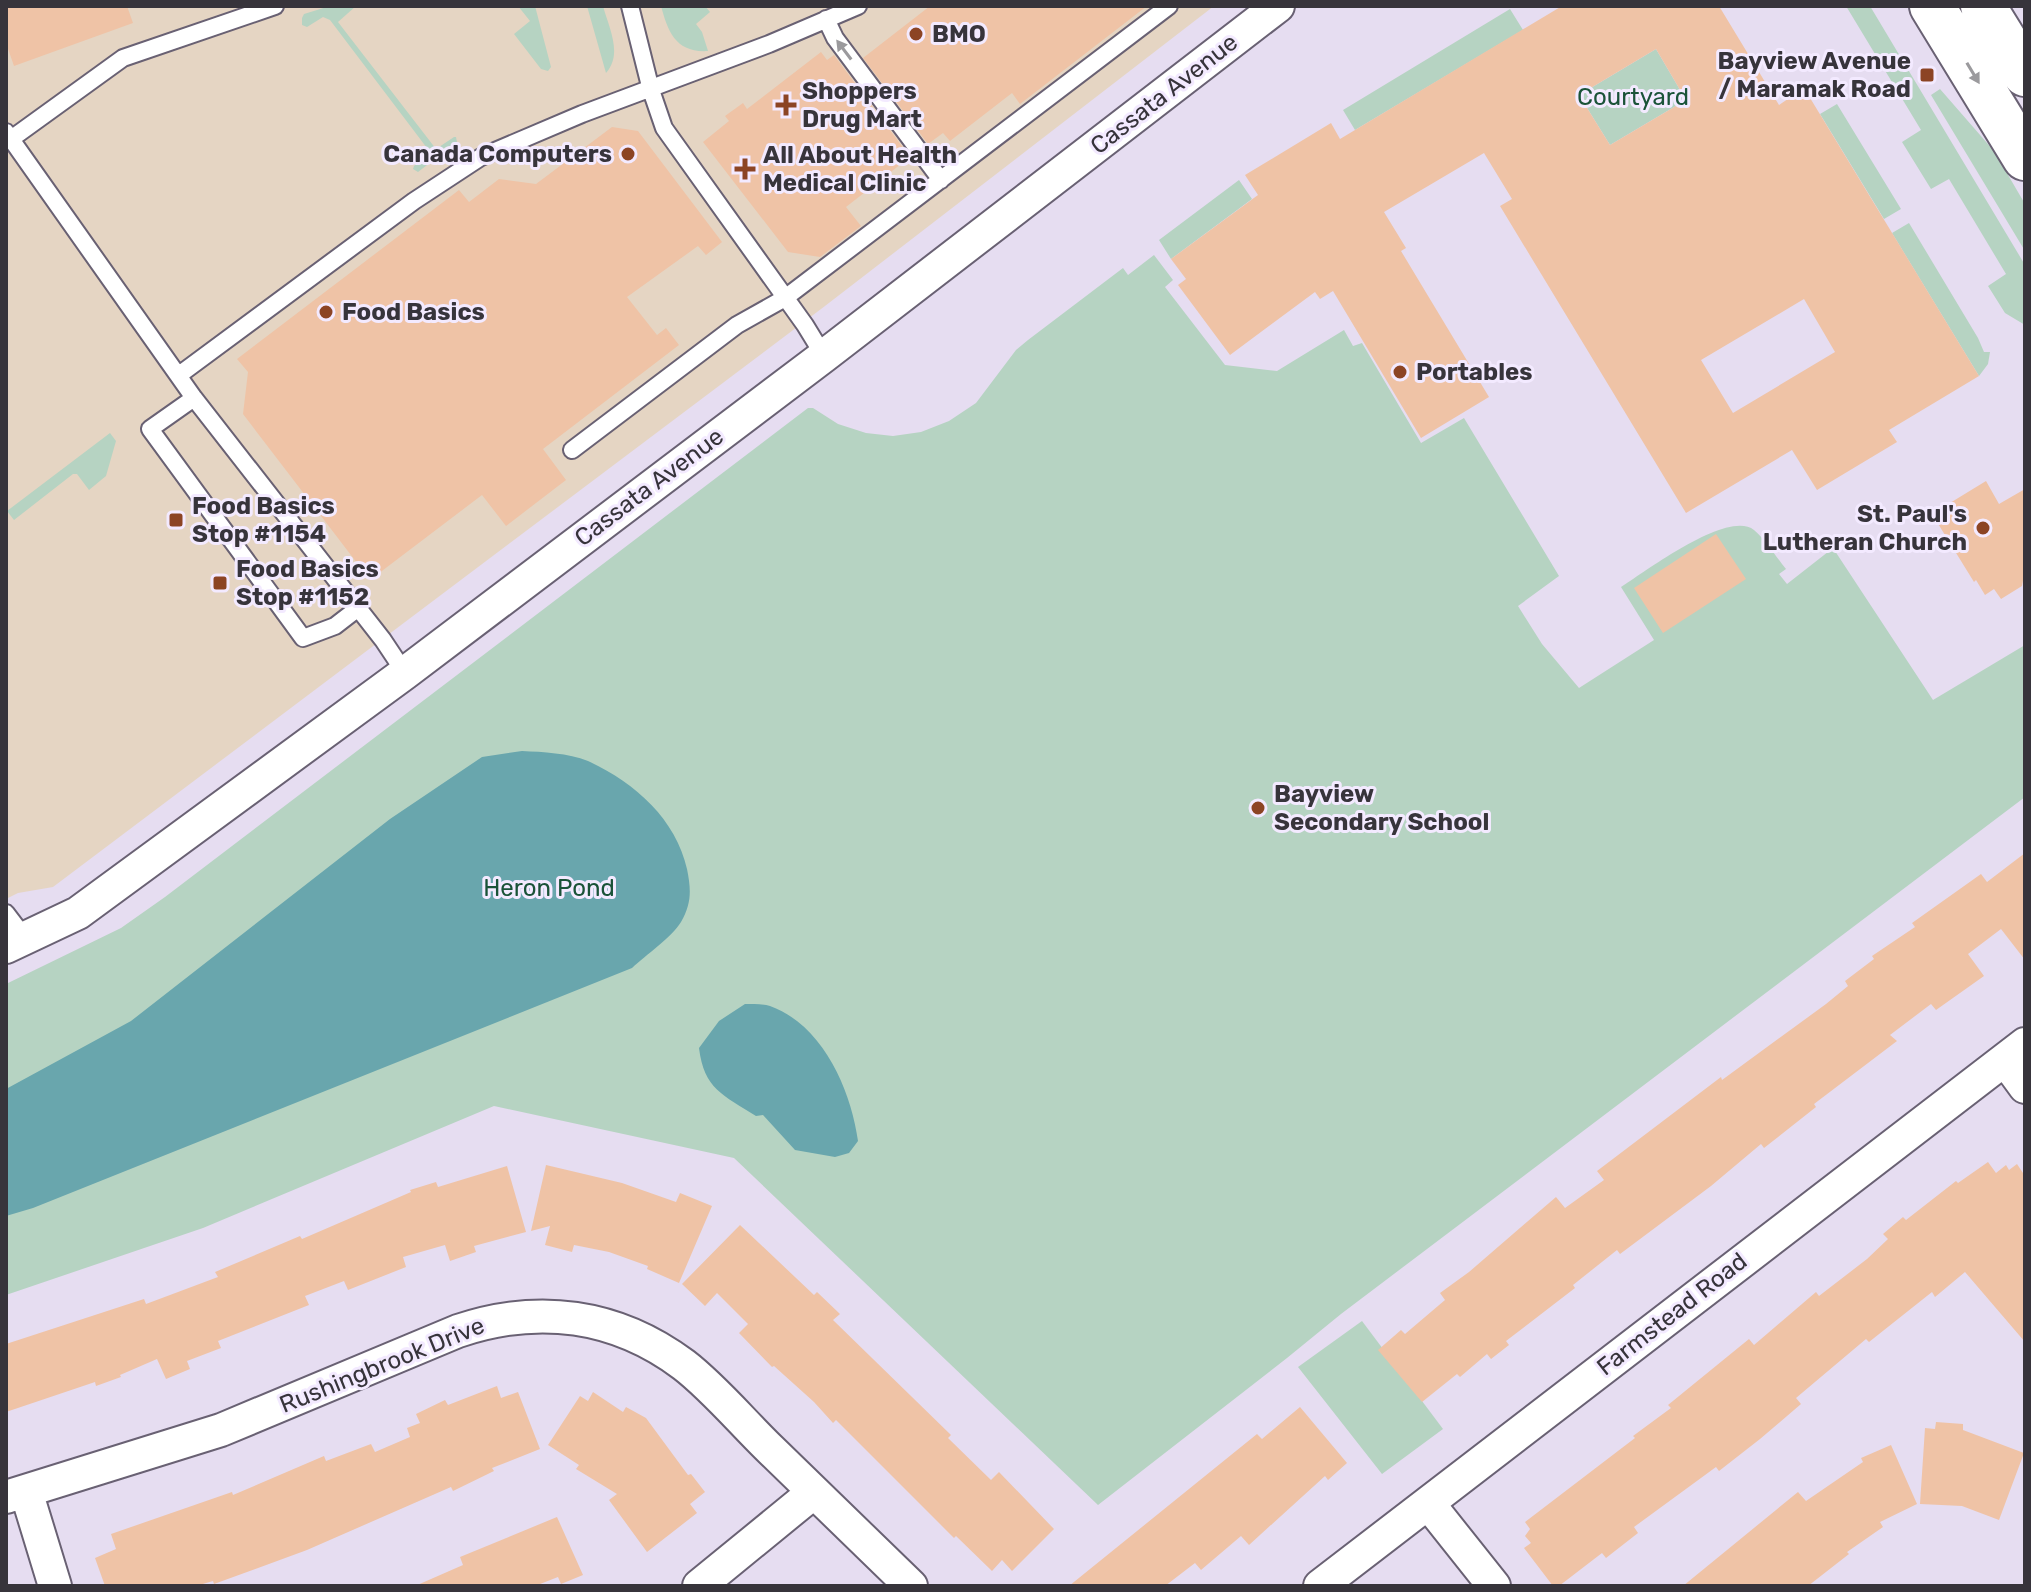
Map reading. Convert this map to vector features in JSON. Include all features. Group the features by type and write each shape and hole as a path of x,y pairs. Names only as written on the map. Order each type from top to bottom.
{"main road":[{"path":"1932,6 2025,158"},
{"path":"1983,6 2025,74"}],"street":[{"name":"Cassata Avenue","path":"12,933 78,913 405,673 824,356 1278,6"},
{"path":"2015,1053 2025,1087"},
{"name":"Farmstead Road","path":"1320,1586 2015,1053"},
{"name":"Rushingbrook Drive","path":"16,1494 221,1430 458,1331 485,1322 537,1316 603,1324 633,1333 686,1366 911,1586"},
{"path":"699,1586 814,1492"},
{"path":"16,1494 55,1586"},
{"path":"1428,1503 1494,1586"}],"lane":[{"path":"275,6 123,58 8,136 194,398 405,673"},
{"path":"630,6 651,90 668,134 824,356"},
{"path":"179,375 414,201 481,157 858,6"},
{"path":"572,450 737,325 785,298 1169,6"},
{"path":"826,19 835,38 941,180"},
{"path":"194,398 150,429 303,638 335,626 357,609"}],"shaded area":[{"path":"6,6 1214,6 825,306 53,887 18,893 6,899"},
{"name":"Heron Pond","path":"522,751 547,752 588,761 637,791 663,818 681,851 690,890 685,915 665,940 632,968 33,1208 6,1216 6,1089 131,1021 390,819 482,757"},
{"path":"745,1004 770,1006 789,1015 819,1044 849,1101 858,1141 849,1153 835,1157 795,1150 763,1115 756,1116 717,1090 711,1082 705,1073 699,1048 719,1021"}],"green space":[{"path":"330,6 356,6 338,22 436,149 456,137 457,142 418,172 413,169 414,166 430,152 330,20 323,17 307,27 302,25 304,14"},
{"path":"518,6 535,6 551,67 548,71 541,69 514,34 530,21"},
{"path":"587,6 603,6 611,32 614,58 606,73"},
{"path":"661,6 705,6 710,12 696,24 708,51 688,48 675,39"},
{"path":"1846,6 1870,6 2025,265 2025,325 2005,313 1988,286 2006,274 1949,179 1931,189 1902,142 1921,130"},
{"path":"1510,9 1523,30 1355,130 1343,110"},
{"name":"Courtyard","path":"1656,49 1686,100 1610,145 1579,95"},
{"path":"1940,89 1994,151 2025,204 2025,251 1931,95"},
{"path":"1837,104 1901,209 1884,219 1820,114"},
{"path":"1239,180 1252,199 1171,259 1159,240"},
{"path":"1909,223 1984,352 1990,352 1988,364 1979,376 1892,233"},
{"path":"1154,255 1173,280 1165,287 1225,365 1277,371 1344,330 1353,346 1362,343 1421,443 1464,418 1559,576 1518,606 1542,644 1579,688 1654,640 1621,587 1687,545 1726,528 1742,526 1754,530 1786,569 1779,574 1787,584 1833,548 1933,700 2025,645 2025,797 1341,1314 1098,1505 734,1158 494,1106 203,1228 6,1295 6,984 121,928 165,897 808,408 838,424 866,433 893,436 921,432 949,421 976,403 1016,350 1028,340 1123,268 1128,275"},
{"path":"110,433 116,441 106,476 89,490 77,474 73,474 14,520 7,511"},
{"path":"1362,1321 1443,1429 1382,1474 1298,1367"}],"building":[{"path":"6,6 127,6 133,23 14,66 6,43"},
{"path":"930,6 1147,6 1020,104 1012,93 950,141 943,133 928,144 863,58"},
{"path":"1562,6 1719,6 1779,105 1804,88 1979,376 1889,430 1897,442 1817,490 1792,450 1686,513 1500,206 1512,199 1484,153 1384,212 1406,248 1401,251 1489,397 1421,438 1333,291 1320,299 1315,292 1230,355 1178,285 1186,279 1171,259 1258,195 1245,175 1331,123 1340,139","holes":["1656,49 1686,100 1610,145 1579,95","1804,299 1835,352 1733,413 1701,360"]},
{"path":"821,52 827,60 834,55 910,157 846,207 861,226 820,257 788,252 703,142 729,121 725,116 743,103 747,109"},
{"path":"612,127 638,131 722,242 706,255 698,246 627,297 657,335 666,328 679,345 543,449 566,480 506,526 482,495 370,580 243,414 248,372 237,359 459,190 469,202 499,179 536,184"},
{"name":"St. Paul's Lutheran Church","path":"1986,481 1999,504 2025,489 2025,570 2022,586 2001,599 1994,589 1985,595 1976,580 1974,582 1932,514"},
{"path":"1716,534 1746,579 1663,633 1634,588"},
{"path":"2025,853 2025,960 2001,929 1968,954 1984,976 1936,1010 1931,1004 1890,1035 1897,1041 1814,1104 1816,1107 1764,1148 1761,1144 1620,1254 1617,1250 1573,1285 1575,1288 1506,1341 1509,1345 1491,1359 1487,1354 1460,1377 1457,1374 1422,1402 1378,1350 1401,1330 1405,1334 1445,1300 1440,1293 1556,1197 1565,1208 1604,1180 1597,1171 1721,1077 1722,1080 1826,1004 1848,986 1845,981 1874,959 1872,956 1915,927 1912,923 1981,874 1987,882"},
{"path":"1988,1162 1996,1173 2006,1165 2009,1170 2017,1164 2025,1176 2025,1342 1965,1272 1935,1297 1932,1292 1869,1342 1866,1339 1796,1398 1801,1404 1760,1439 1719,1471 1716,1467 1634,1527 1638,1533 1606,1558 1602,1553 1559,1586 1553,1586 1524,1548 1531,1543 1525,1536 1530,1529 1525,1522 1635,1438 1633,1436 1671,1408 1668,1405 1749,1339 1754,1345 1816,1292 1819,1296 1867,1259 1888,1239 1883,1234 1903,1217 1906,1220 1956,1181 1958,1183"},
{"path":"546,1165 622,1183 676,1202 680,1193 712,1206 679,1283 647,1269 648,1266 609,1252 574,1245 572,1252 545,1245 550,1226 531,1231"},
{"path":"507,1166 526,1232 474,1246 476,1252 450,1261 445,1245 403,1257 406,1267 348,1290 344,1281 305,1296 309,1305 218,1341 221,1348 187,1361 190,1369 166,1379 157,1359 96,1386 95,1382 6,1412 6,1344 144,1299 146,1304 218,1277 215,1272 300,1236 302,1239 410,1190 436,1182 438,1187"},
{"path":"740,1225 814,1295 817,1292 840,1314 833,1320 951,1435 948,1438 991,1480 999,1472 1054,1529 1012,1571 1002,1560 992,1571 956,1536 954,1538 836,1420 833,1423 814,1402 772,1367 739,1333 748,1324 717,1293 705,1306 682,1284"},
{"path":"497,1386 501,1398 518,1392 540,1449 492,1468 494,1471 453,1491 451,1487 307,1550 214,1584 213,1581 196,1586 105,1586 95,1558 116,1549 111,1534 232,1492 233,1495 324,1456 326,1461 371,1444 375,1452 410,1437 407,1428 420,1423 416,1414 445,1400 448,1405"},
{"path":"593,1392 623,1412 626,1407 646,1418 688,1475 691,1474 705,1492 690,1504 697,1513 647,1552 609,1500 617,1494 576,1469 579,1465 548,1445 580,1396 588,1401"},
{"path":"1300,1407 1347,1463 1328,1480 1325,1476 1249,1545 1241,1536 1201,1570 1195,1563 1165,1586 1069,1586 1257,1434 1262,1439"},
{"path":"1936,1422 1963,1424 1963,1430 2024,1453 1999,1520 1962,1506 1920,1504 1925,1428 1935,1429"},
{"path":"1891,1445 1917,1504 1880,1522 1883,1527 1847,1552 1849,1554 1808,1586 1683,1586 1798,1492 1806,1501 1863,1462 1861,1458"},
{"path":"557,1517 583,1575 561,1584 558,1577 535,1586 415,1586 463,1565 460,1557"}],"place":[{"name":"BMO","path":"916,34"},
{"name":"Bayview Avenue / Maramak Road","path":"1927,75"},
{"name":"Shoppers Drug Mart","path":"786,105"},
{"name":"Canada Computers","path":"628,154"},
{"name":"All About Health Medical Clinic","path":"745,169"},
{"name":"Food Basics","path":"326,312"},
{"name":"Portables","path":"1400,372"},
{"name":"Food Basics Stop #1154","path":"176,520"},
{"name":"St. Paul's Lutheran Church","path":"1983,528"},
{"name":"Food Basics Stop #1152","path":"220,583"},
{"name":"Bayview Secondary School","path":"1258,808"}]}
